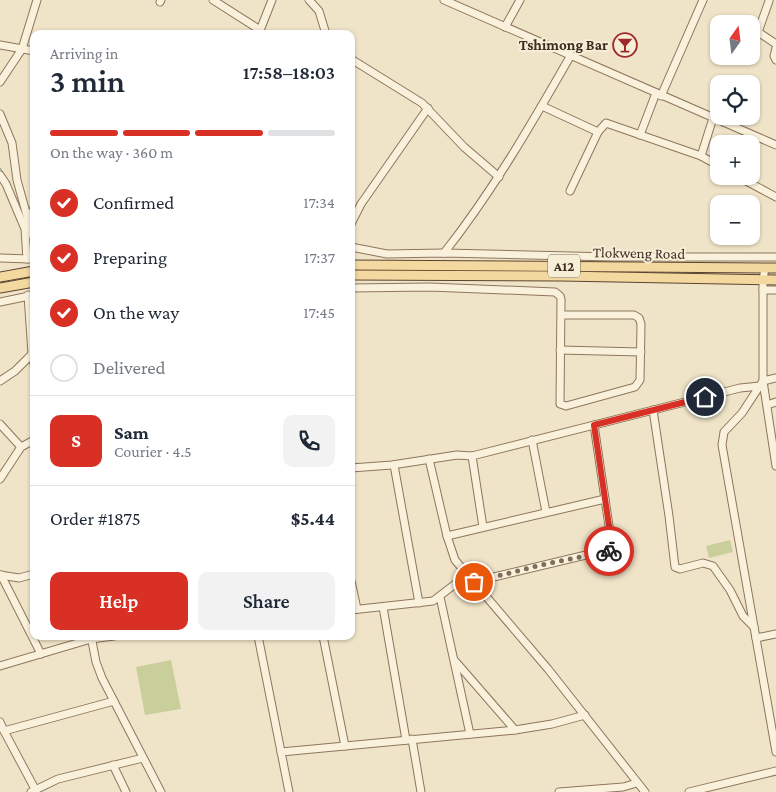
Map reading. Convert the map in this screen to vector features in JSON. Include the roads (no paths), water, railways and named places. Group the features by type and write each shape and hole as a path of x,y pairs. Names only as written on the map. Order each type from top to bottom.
{"main road":[{"path":"355,259 382,264"},
{"name":"Tlokweng Road","path":"355,264 776,268"},
{"path":"0,277 30,272"},
{"name":"Tlokweng Road","path":"355,275 776,280"},
{"path":"0,288 30,283"}],"street":[{"path":"0,82 22,49 37,0"},
{"path":"213,0 256,30"},
{"path":"257,30 272,0"},
{"path":"309,0 319,11 325,30"},
{"path":"444,0 710,117"},
{"path":"505,27 520,0"},
{"path":"640,135 703,0"},
{"path":"760,0 769,0 758,32 776,46 774,56 776,60"},
{"path":"0,45 30,51"},
{"path":"444,253 475,213 499,177 571,55"},
{"path":"355,62 428,108 464,147 499,177"},
{"path":"542,106 598,132"},
{"path":"355,216 361,204 428,108"},
{"path":"0,114 12,143 20,193 30,223"},
{"path":"570,191 598,132 607,123 701,156 710,161"},
{"path":"701,156 711,125"},
{"path":"729,125 776,145"},
{"path":"0,175 12,197 24,229 30,258 0,258"},
{"path":"754,185 776,197"},
{"path":"12,197 20,193"},
{"path":"355,248 378,254 776,257"},
{"path":"765,268 763,280 761,384 767,405 776,466"},
{"path":"355,288 555,292 560,296 561,315 559,402 563,406 637,385 640,380 641,352 641,324 637,316 561,315"},
{"path":"763,290 776,290"},
{"path":"0,301 30,295"},
{"path":"560,350 641,352"},
{"path":"0,381 15,371 30,356"},
{"path":"355,468 394,465 457,454 472,456 761,384 776,378"},
{"path":"761,384 742,413 726,428 722,436 722,445 776,752"},
{"path":"767,405 776,402"},
{"path":"653,410 675,567 680,569 703,562 713,566 730,590 743,616 754,627"},
{"path":"0,424 21,447"},
{"path":"474,582 610,550 612,546 594,425"},
{"path":"532,440 546,512"},
{"path":"0,479 21,447 30,442"},
{"path":"472,456 483,527"},
{"path":"430,459 447,536 455,560 585,715 645,792"},
{"path":"394,465 419,603"},
{"path":"447,536 605,499"},
{"path":"0,575 18,578 30,575"},
{"path":"0,575 30,633"},
{"path":"355,610 433,602 467,575"},
{"path":"440,597 470,734"},
{"path":"383,607 421,792"},
{"path":"756,638 776,634"},
{"path":"34,640 41,654"},
{"path":"0,666 85,640"},
{"path":"91,640 102,678 161,792"},
{"path":"259,640 289,792"},
{"path":"324,640 345,746"},
{"path":"454,660 514,730"},
{"path":"4,731 114,701"},
{"path":"281,752 514,730 552,724 585,715"},
{"path":"0,722 33,791 58,779 143,758"},
{"path":"113,765 126,792"},
{"path":"689,792 776,771"},
{"path":"559,792 623,787 637,784"}],"waterway":[{"path":"0,168 9,182"}],"place":[{"name":"Tshimong Bar","path":"625,45"}]}
